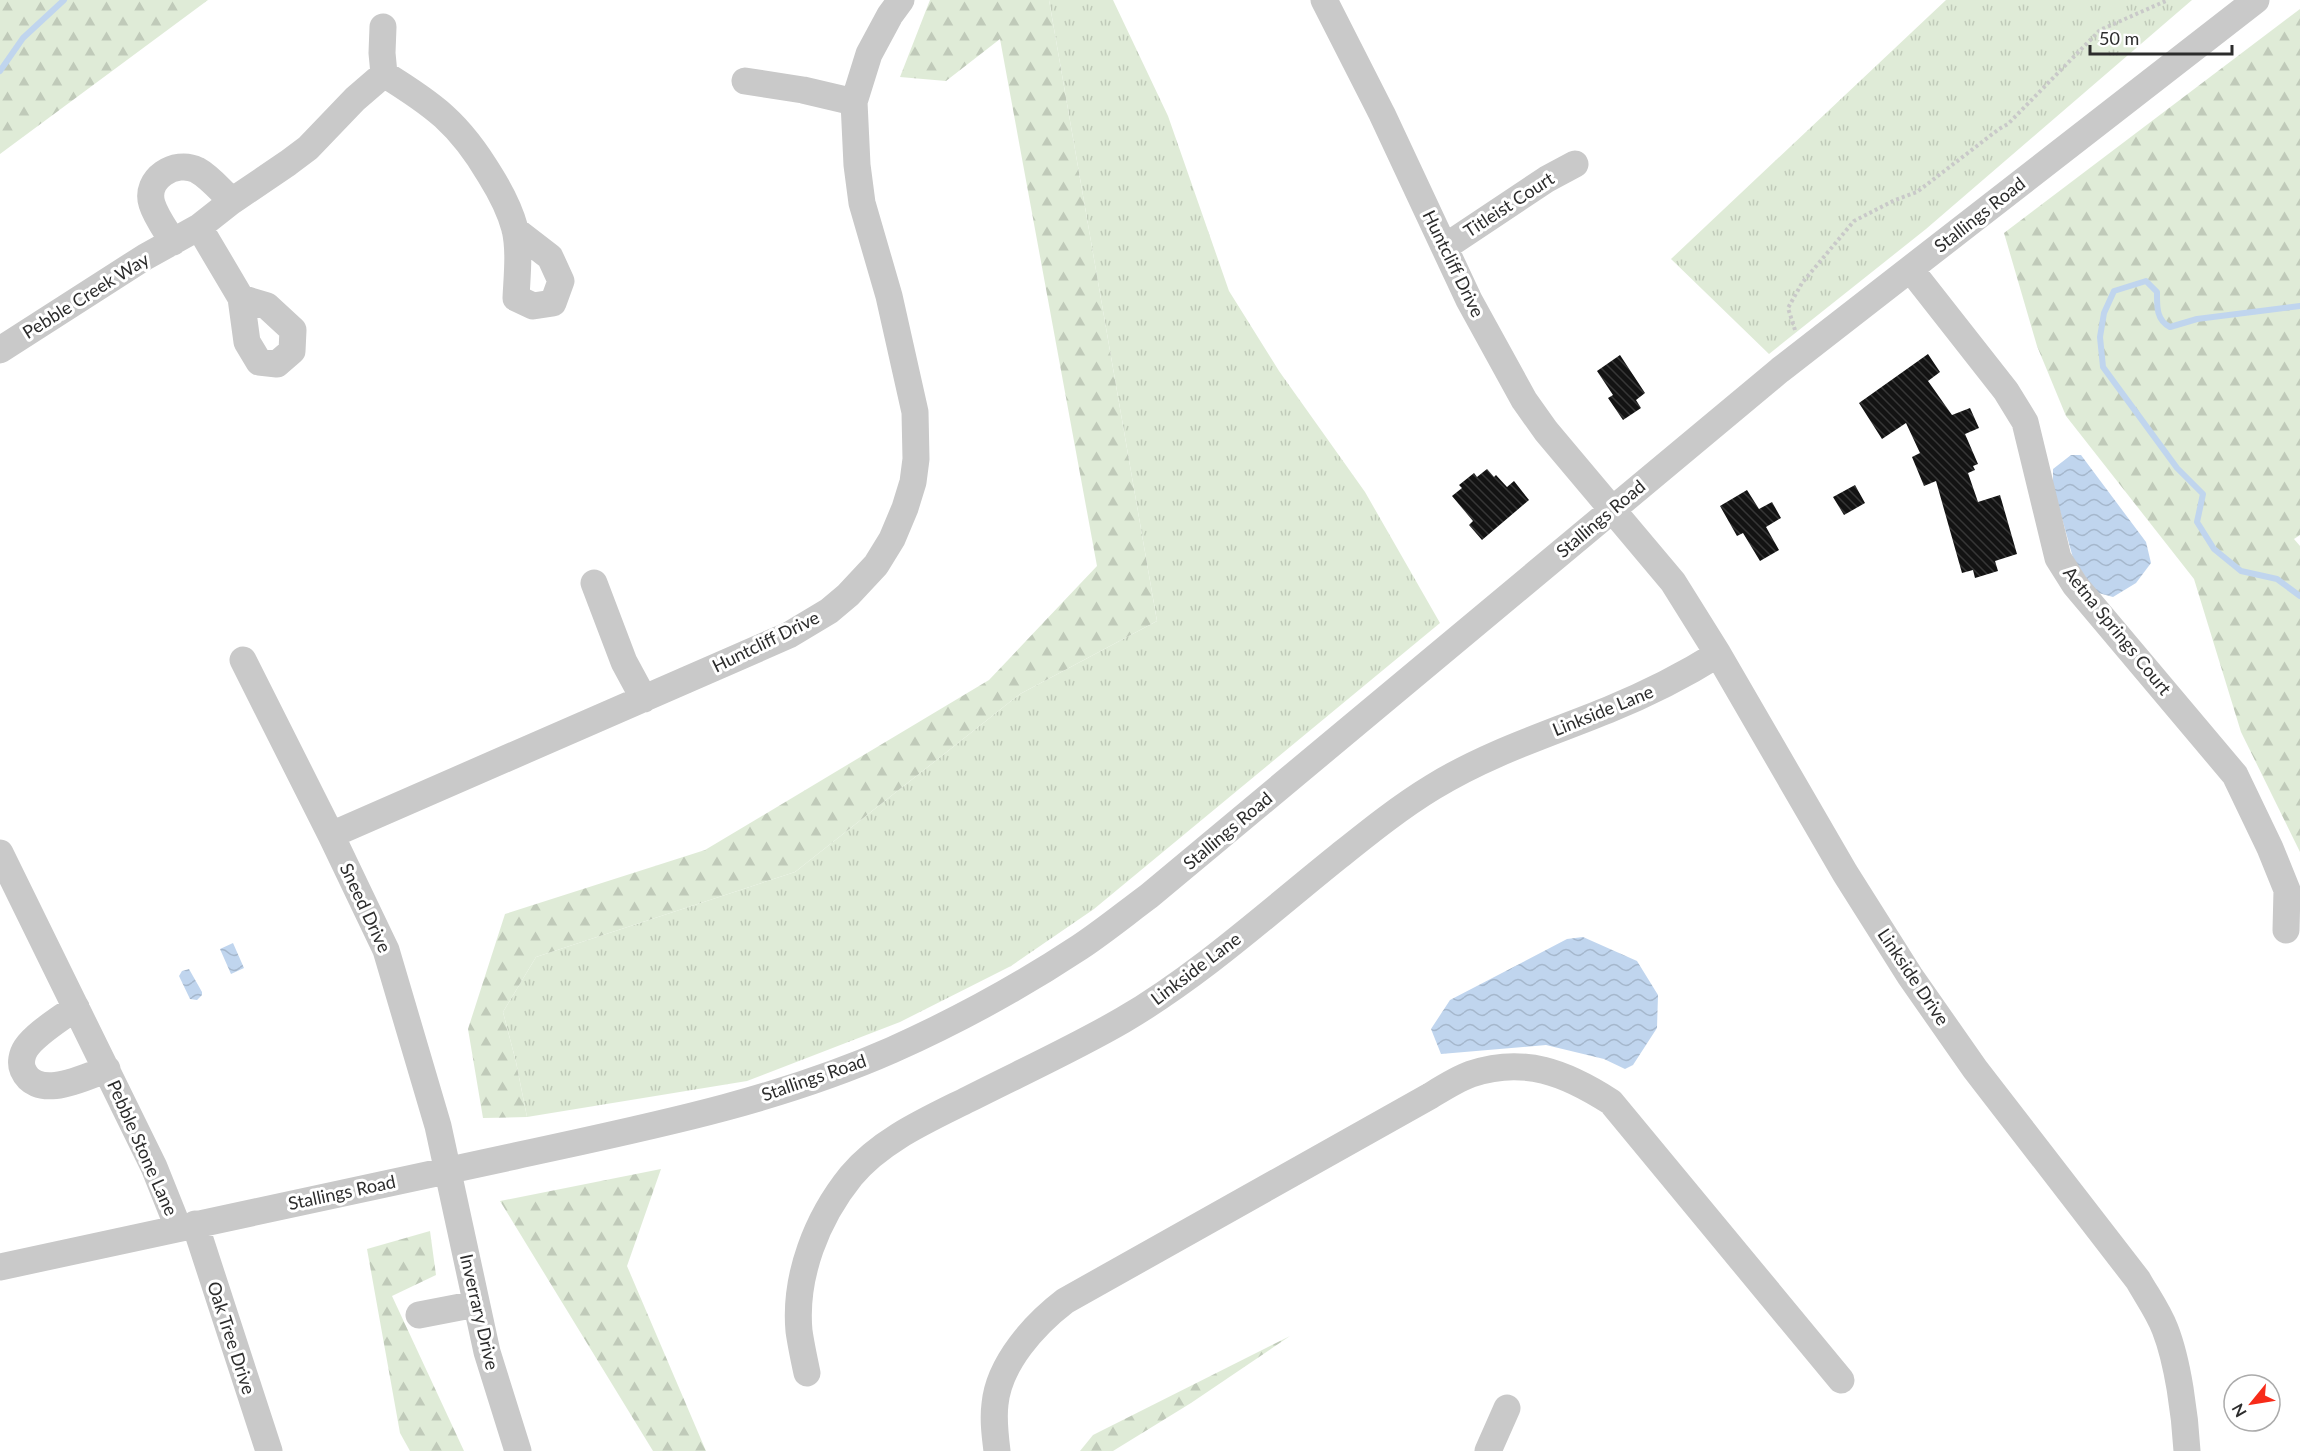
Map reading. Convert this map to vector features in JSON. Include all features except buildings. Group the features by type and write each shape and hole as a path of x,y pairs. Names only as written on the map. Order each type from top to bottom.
{"street":[{"name":"Huntcliff Drive","path":"331,835 789,635 829,611 848,595 876,565 892,539 905,508 916,459 915,412 889,296 862,203 857,165 854,102 874,44 901,0"},
{"name":"Huntcliff Drive","path":"1324,0 1382,114 1469,300 1524,400 1546,431 1612,509"},
{"name":"Stallings Road","path":"0,1267 674,1121 783,1091 838,1072 892,1050 1004,993 1081,946 1149,897 1806,349 1911,270 2256,0"},
{"path":"383,27 384,74 427,102 465,136 494,182 515,230"},
{"name":"Pebble Creek Way","path":"0,350 199,227 308,148 355,99 384,74"},
{"path":"745,81 803,90 854,102"},
{"name":"Titleist Court","path":"1444,247 1547,179 1575,164"},
{"path":"173,242 152,204 153,187 165,172 173,167 192,168 199,171 232,201"},
{"path":"199,227 241,298"},
{"name":"Aetna Springs Court","path":"1911,270 2006,391 2025,422 2058,558 2075,585 2235,775 2270,848 2287,890 2286,930"},
{"name":"Linkside Drive","path":"1612,509 1673,582 1718,654 1845,873 1910,976 1975,1069 2138,1280 2158,1314 2170,1344 2177,1376 2187,1451"},
{"path":"594,583 624,662 644,699"},
{"name":"Linkside Lane","path":"807,1373 799,1330 799,1308 811,1249 820,1225 835,1198 853,1174 873,1154 916,1125 1101,1032 1152,1003 1191,975 1376,826 1432,787 1498,753 1656,689 1718,654"},
{"name":"Sneed Drive","path":"243,660 386,950 438,1126 447,1171"},
{"name":"Pebble Stone Lane","path":"0,853 154,1167 186,1226"},
{"name":"Pebble Stone Lane","path":"76,1007 27,1047 21,1063 24,1070 29,1078 45,1086 63,1085 107,1070"},
{"path":"997,1451 995,1402 1004,1376 1021,1342 1042,1319 1065,1301 1430,1095 1470,1075 1500,1067 1522,1065 1560,1074 1588,1087 1611,1102 1841,1380"},
{"name":"Inverrary Drive","path":"447,1171 487,1352 518,1451"},
{"name":"Oak Tree Drive","path":"186,1226 269,1451"},
{"path":"419,1315 476,1305"},
{"path":"1488,1451 1507,1408"}],"path":[{"path":"1806,349 1793,325 1788,308 1802,283 1854,221 1895,200 1917,192 2008,124 2100,30 2168,0"}],"green space":[{"path":"0,0 208,0 0,154"},
{"path":"930,0 1049,0 1157,621 1020,694 795,872 536,957 503,1012 527,1117 483,1118 468,1029 505,914 705,850 989,680 1097,566 1000,39 946,81 900,77"},
{"path":"1049,0 1113,0 1168,116 1229,291 1279,371 1365,492 1440,623 1094,909 1011,966 900,1022 747,1081 527,1117 503,1012 536,957 795,872 1020,694 1157,621"},
{"path":"1946,0 2192,0 1926,229 1769,354 1671,259"},
{"path":"2300,9 2300,535 2294,539 2300,546 2300,852 2241,732 2194,579 2066,416 2037,346 2004,233"},
{"path":"661,1169 627,1266 706,1451 653,1451 500,1201"},
{"path":"430,1231 436,1275 392,1296 464,1451 410,1451 400,1433 367,1249"},
{"path":"1290,1336 1191,1403 1113,1451 1080,1451 1093,1435"}],"water":[{"path":"2071,455 2081,455 2146,542 2151,563 2136,583 2113,597 2095,592 2073,558 2053,486 2053,469"},
{"path":"1583,937 1637,961 1658,995 1657,1028 1633,1065 1625,1069 1604,1059 1546,1045 1441,1054 1431,1029 1450,1000 1567,939"},
{"path":"233,943 244,968 231,974 220,949"},
{"path":"189,969 202,992 197,1000 190,999 179,976 182,971"}],"waterway":[{"path":"0,71 23,38 64,0"},
{"path":"2300,306 2197,319 2170,327 2160,317 2157,292 2146,281 2114,291 2104,313 2100,337 2103,367 2177,468 2203,494 2197,522 2214,549 2241,571 2277,579 2300,596"}]}
